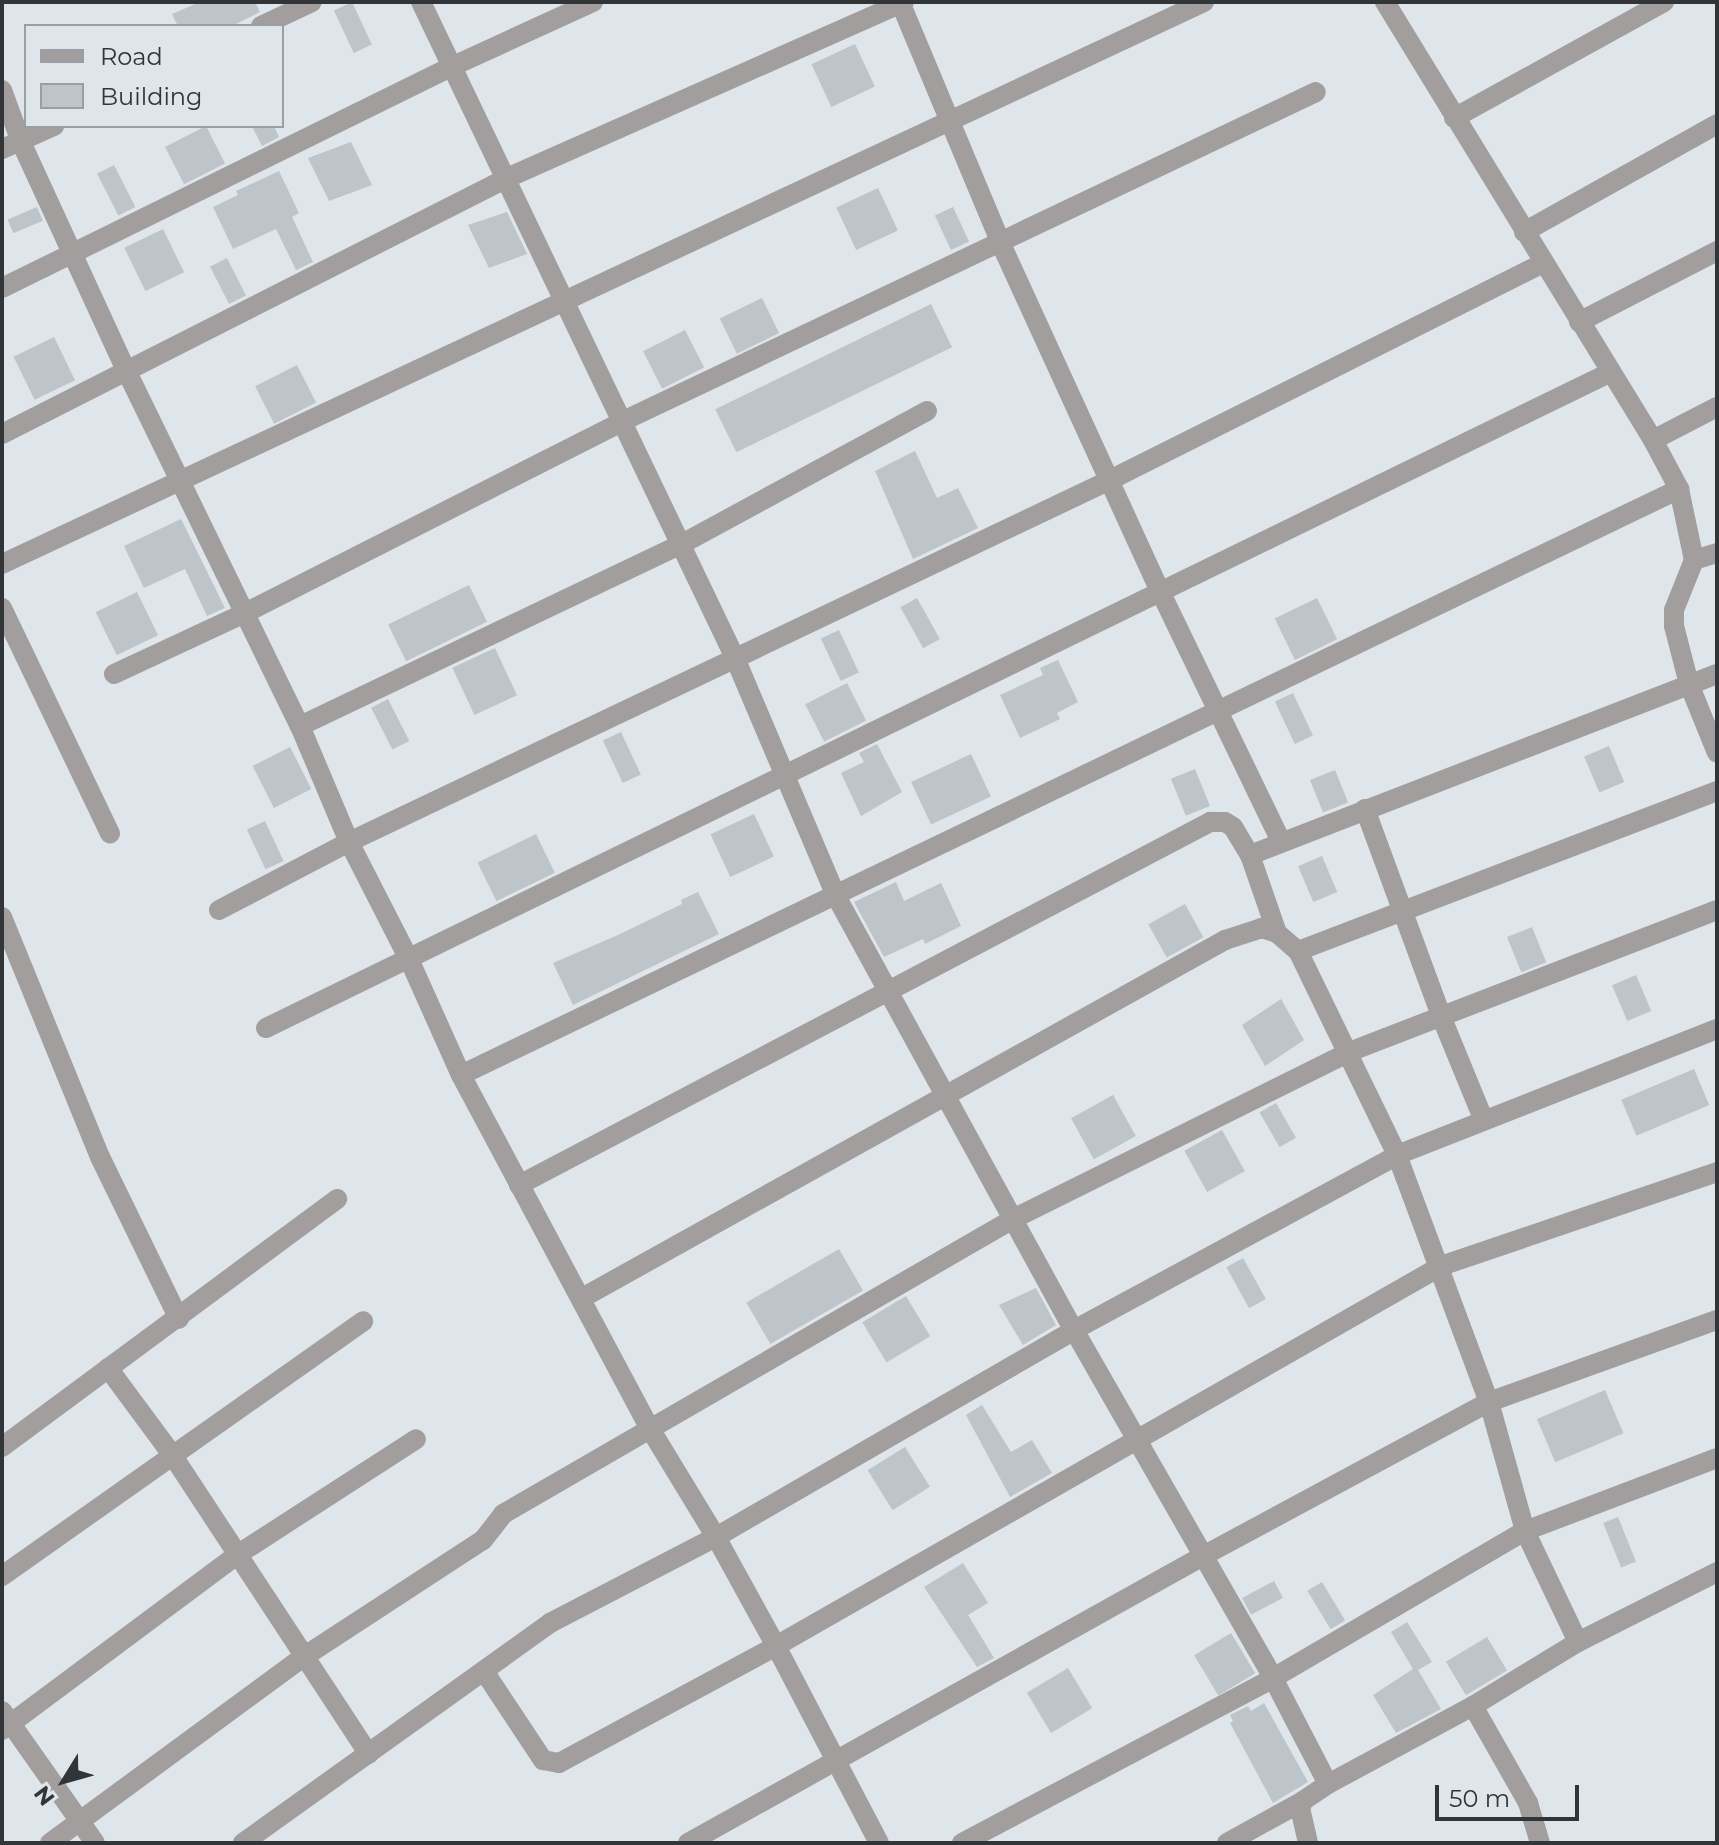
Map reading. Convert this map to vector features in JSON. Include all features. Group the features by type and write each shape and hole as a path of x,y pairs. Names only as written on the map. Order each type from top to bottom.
{"street":[{"path":"269,15 312,2"},
{"path":"421,2 735,658 836,896 1074,1330 1273,1678 1328,1784"},
{"path":"2,288 453,66 593,2"},
{"path":"2,564 1204,2"},
{"path":"1385,2 1653,440 1679,489 1694,560 1674,610 1674,626 1689,684 1717,753"},
{"path":"1454,118 1664,2"},
{"path":"2,434 507,178 902,3 947,120 1001,244 1112,479 1160,591 1281,841"},
{"path":"2,90 12,146 71,253 300,726 349,842 409,959 461,1075 649,1427 716,1537 776,1646 879,1843"},
{"path":"114,674 245,613 621,422 1316,92"},
{"path":"1524,232 1717,124"},
{"path":"12,146 50,128"},
{"path":"1579,322 1717,251"},
{"path":"219,910 349,842 1112,479 1543,263"},
{"path":"266,1028 1611,372"},
{"path":"1653,440 1717,407"},
{"path":"300,726 680,545 927,411"},
{"path":"461,1075 1679,489"},
{"path":"1694,560 1717,553"},
{"path":"2,608 110,833"},
{"path":"1250,855 1717,674"},
{"path":"1298,951 1717,791"},
{"path":"1365,809 1441,1016 1484,1121"},
{"path":"519,1185 1210,822 1225,822 1233,827 1250,855 1277,933"},
{"path":"50,1843 305,1656 483,1540 503,1514 1013,1219 1349,1052 1717,910"},
{"path":"2,917 100,1157 179,1319"},
{"path":"582,1298 948,1097 1225,940 1261,928 1277,933 1298,951 1397,1155 1441,1266 1489,1402 1525,1531 1578,1642"},
{"path":"243,1843 550,1623 716,1537 1074,1330 1397,1155 1717,1029"},
{"path":"484,1671 543,1760 559,1763 776,1646 1441,1266 1717,1172"},
{"path":"2,1447 179,1319 337,1199"},
{"path":"688,1843 1203,1556 1489,1402 1717,1320"},
{"path":"2,1576 171,1453 363,1321"},
{"path":"108,1368 171,1453 369,1754"},
{"path":"95,1843 5,1722 237,1555 416,1439"},
{"path":"962,1843 1273,1678 1525,1531 1717,1458"},
{"path":"1227,1843 1328,1784 1473,1706 1578,1642 1717,1572"},
{"path":"1473,1706 1528,1803 1540,1843"},
{"path":"1303,1801 1300,1808 1308,1843"}],"building":[{"path":"200,2 255,2 260,12 236,24 177,24 172,14"},
{"path":"352,2 372,45 354,53 334,10"},
{"path":"855,44 875,87 831,107 811,64"},
{"path":"207,128 225,163 184,184 165,147"},
{"path":"253,128 275,128 279,137 262,146"},
{"path":"351,142 372,185 329,201 308,158"},
{"path":"114,165 135,207 118,216 97,174"},
{"path":"279,171 299,213 292,217 313,262 296,270 276,229 233,249 213,207 238,195 236,191"},
{"path":"878,188 898,231 856,250 836,207"},
{"path":"37,207 43,221 13,233 8,220"},
{"path":"953,207 969,241 951,250 935,215"},
{"path":"507,212 527,254 489,268 468,225"},
{"path":"163,229 184,272 145,291 124,248"},
{"path":"227,258 246,295 229,304 210,267"},
{"path":"762,298 779,333 737,354 720,319"},
{"path":"931,304 952,347 736,452 715,409"},
{"path":"685,330 704,367 662,389 643,351"},
{"path":"54,337 75,380 35,400 14,357"},
{"path":"297,365 316,402 274,424 255,386"},
{"path":"915,451 937,498 958,488 978,528 913,559 875,471"},
{"path":"181,519 225,608 207,616 185,569 144,588 124,546"},
{"path":"469,585 487,622 406,661 388,624"},
{"path":"137,592 158,635 117,655 96,612"},
{"path":"917,598 940,639 923,648 900,607"},
{"path":"1317,598 1337,639 1295,660 1275,619"},
{"path":"839,630 859,673 841,681 821,638"},
{"path":"495,648 517,695 474,715 452,668"},
{"path":"1058,660 1078,702 1057,713 1060,719 1020,738 1000,695 1043,675 1040,668"},
{"path":"847,683 866,720 824,742 805,704"},
{"path":"1293,693 1313,736 1295,744 1275,701"},
{"path":"388,699 409,741 392,750 371,708"},
{"path":"621,732 641,775 623,783 603,740"},
{"path":"877,744 902,792 861,816 841,773 864,762 859,753"},
{"path":"1609,746 1624,782 1599,792 1584,757"},
{"path":"290,747 311,789 274,808 253,766"},
{"path":"971,754 991,797 931,824 911,782"},
{"path":"1195,769 1210,806 1186,816 1171,779"},
{"path":"1335,770 1348,802 1323,813 1310,780"},
{"path":"754,814 774,857 730,877 710,834"},
{"path":"265,821 284,861 265,869 247,829"},
{"path":"536,834 555,873 496,901 478,862"},
{"path":"1322,856 1337,892 1313,902 1298,866"},
{"path":"896,882 904,901 941,883 961,926 925,944 923,939 884,957 854,902"},
{"path":"698,892 719,934 573,1005 553,963 682,904 681,900"},
{"path":"1185,904 1203,937 1167,958 1148,924"},
{"path":"1532,927 1546,962 1521,972 1507,937"},
{"path":"1636,975 1651,1011 1627,1021 1612,985"},
{"path":"1281,999 1304,1040 1265,1066 1242,1025"},
{"path":"1694,1069 1709,1105 1637,1136 1621,1100"},
{"path":"1113,1095 1136,1136 1094,1159 1071,1118"},
{"path":"1276,1103 1296,1138 1280,1147 1260,1112"},
{"path":"1222,1130 1245,1171 1207,1192 1184,1151"},
{"path":"839,1249 863,1291 770,1344 746,1302"},
{"path":"1243,1258 1266,1299 1249,1308 1226,1267"},
{"path":"1036,1288 1056,1325 1023,1345 999,1305"},
{"path":"906,1296 930,1336 886,1363 862,1322"},
{"path":"1605,1390 1623,1433 1555,1462 1537,1419"},
{"path":"982,1405 1011,1452 1032,1440 1052,1473 1010,1497 966,1415"},
{"path":"905,1447 930,1487 893,1510 868,1470"},
{"path":"1618,1517 1636,1562 1621,1567 1603,1523"},
{"path":"963,1563 988,1603 968,1615 994,1658 977,1667 924,1587"},
{"path":"1274,1581 1283,1598 1251,1615 1242,1598"},
{"path":"1322,1582 1345,1621 1331,1629 1307,1591"},
{"path":"1407,1622 1432,1662 1418,1670 1441,1709 1396,1733 1373,1695 1413,1669 1391,1632"},
{"path":"1231,1633 1255,1673 1218,1695 1194,1655"},
{"path":"1487,1637 1507,1670 1466,1695 1446,1662"},
{"path":"1068,1668 1092,1708 1051,1733 1027,1693"},
{"path":"1264,1703 1308,1782 1273,1803 1230,1723 1233,1721 1230,1715 1248,1706 1251,1711"}]}
